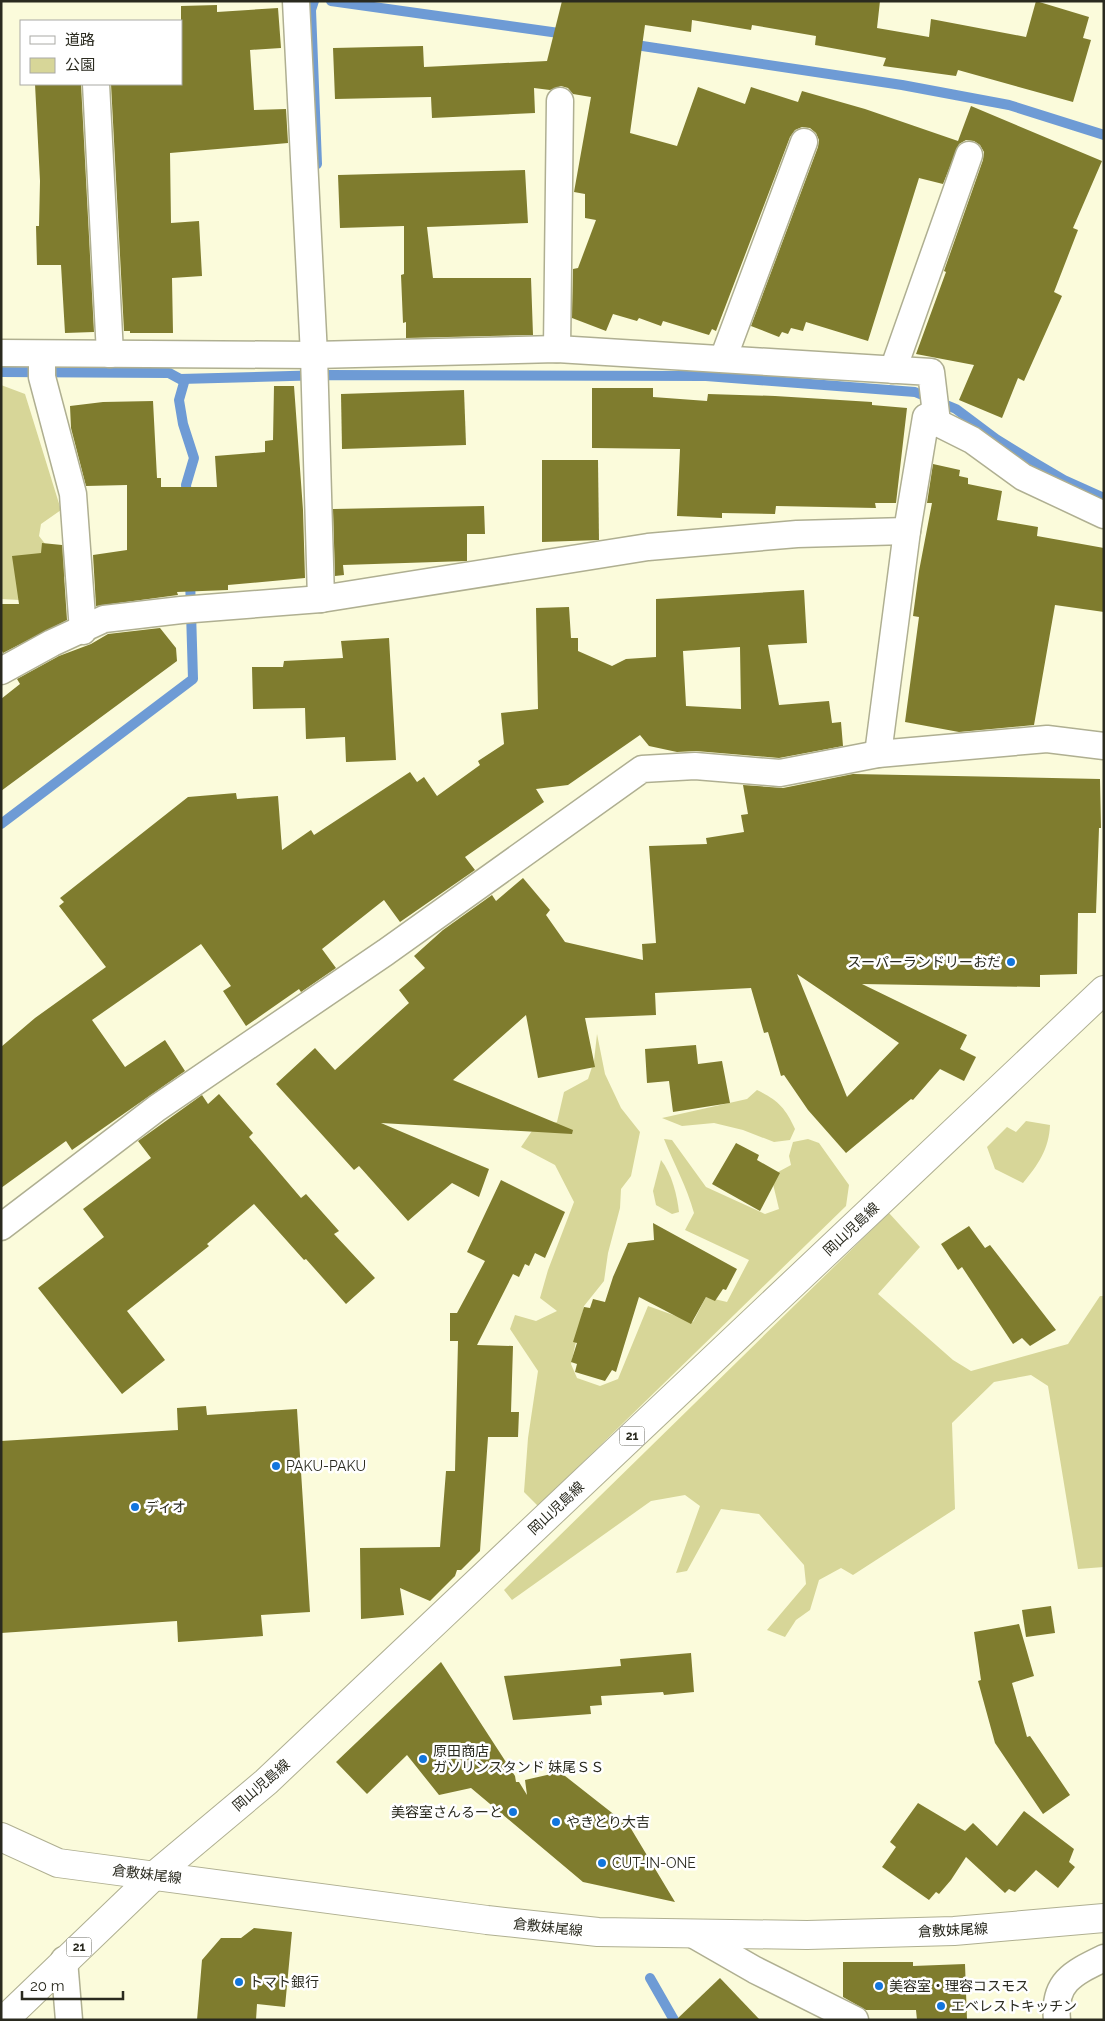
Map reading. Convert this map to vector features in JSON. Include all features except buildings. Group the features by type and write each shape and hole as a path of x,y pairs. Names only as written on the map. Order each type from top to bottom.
{"main road":[{"name":"岡山児島線","path":"4,2020 64,1960 155,1875 266,1782 1104,990"},
{"name":"倉敷妹尾線","path":"1,1837 58,1863 487,1920 598,1932 807,1935 954,1932 1104,1918"}],"street":[{"path":"296,3 314,369 321,599"},
{"path":"96,85 110,354"},
{"path":"557,348 560,101"},
{"path":"723,359 804,142"},
{"path":"893,370 969,155"},
{"path":"1,354 42,365 110,354 314,369 557,348 931,372 935,407 972,440 1023,476 1104,515"},
{"path":"42,365 74,494 83,631"},
{"path":"878,754 907,531 926,417 935,407"},
{"path":"1,671 52,643 83,631 104,620 189,609 321,599 648,546 797,534 907,531"},
{"path":"1,1227 157,1108 386,952 642,769 695,766 780,774 878,754 1047,739 1104,746"},
{"path":"694,1934 755,1970 855,2020"},
{"path":"1056,2020 1055,2003 1064,1983 1081,1969 1104,1958"},
{"path":"64,1960 69,2020"}],"green space":[{"path":"1,385 25,394 61,510 41,524 39,536 46,545 65,545 69,569 53,596 20,600 1,599"},
{"path":"597,1034 605,1074 621,1108 640,1132 631,1176 621,1189 620,1208 608,1253 604,1281 584,1306 571,1364 577,1378 600,1386 618,1379 648,1306 693,1322 706,1297 727,1302 749,1260 685,1230 694,1213 664,1139 672,1140 706,1187 765,1214 779,1209 773,1184 778,1172 791,1165 789,1156 793,1142 808,1139 819,1143 849,1185 846,1206 538,1506 524,1492 528,1438 538,1371 510,1329 515,1315 536,1321 557,1311 540,1298 548,1270 574,1202 555,1165 521,1147 534,1128 557,1122 564,1092 588,1079 594,1061"},
{"path":"757,1090 775,1101 788,1115 795,1129 790,1140 774,1142 743,1130 714,1123 682,1126 662,1118 747,1099"},
{"path":"1026,1121 1050,1125 1042,1156 1023,1183 995,1169 987,1147 1007,1127 1016,1132"},
{"path":"661,1160 671,1178 677,1199 679,1212 672,1214 656,1205 653,1191"},
{"path":"889,1213 920,1247 878,1294 953,1360 971,1371 1068,1344 1100,1296 1104,1296 1104,1567 1078,1569 1048,1386 1031,1375 994,1382 952,1423 955,1509 853,1575 841,1568 819,1580 810,1610 796,1620 785,1637 767,1630 806,1584 804,1565 759,1514 721,1509 687,1571 676,1573 700,1506 685,1495 651,1501 512,1600 504,1590"}],"waterway":[{"path":"314,1 311,10 317,164"},
{"path":"331,1 566,34"},
{"path":"629,44 902,85 1009,105 1104,135"},
{"path":"1,372 169,373 180,379 326,375 706,376 915,392 956,409 996,439 1035,463 1064,480 1104,498"},
{"path":"185,379 179,400 183,424 194,458 186,485 187,499"},
{"path":"1,824 193,679 190,578"},
{"path":"650,1978 674,2020"}],"place":[{"name":"スーパーランドリーおだ","path":"1011,962"},
{"name":"PAKU-PAKU","path":"276,1466"},
{"name":"ディオ","path":"135,1507"},
{"name":"原田商店 ガソリンスタンド 妹尾ＳＳ","path":"423,1759"},
{"name":"美容室さんるーと","path":"513,1812"},
{"name":"やきとり大吉","path":"556,1822"},
{"name":"CUT-IN-ONE","path":"602,1863"},
{"name":"トマト銀行","path":"239,1982"},
{"name":"美容室・理容コスモス","path":"879,1986"},
{"name":"エベレストキッチン","path":"941,2006"}]}
